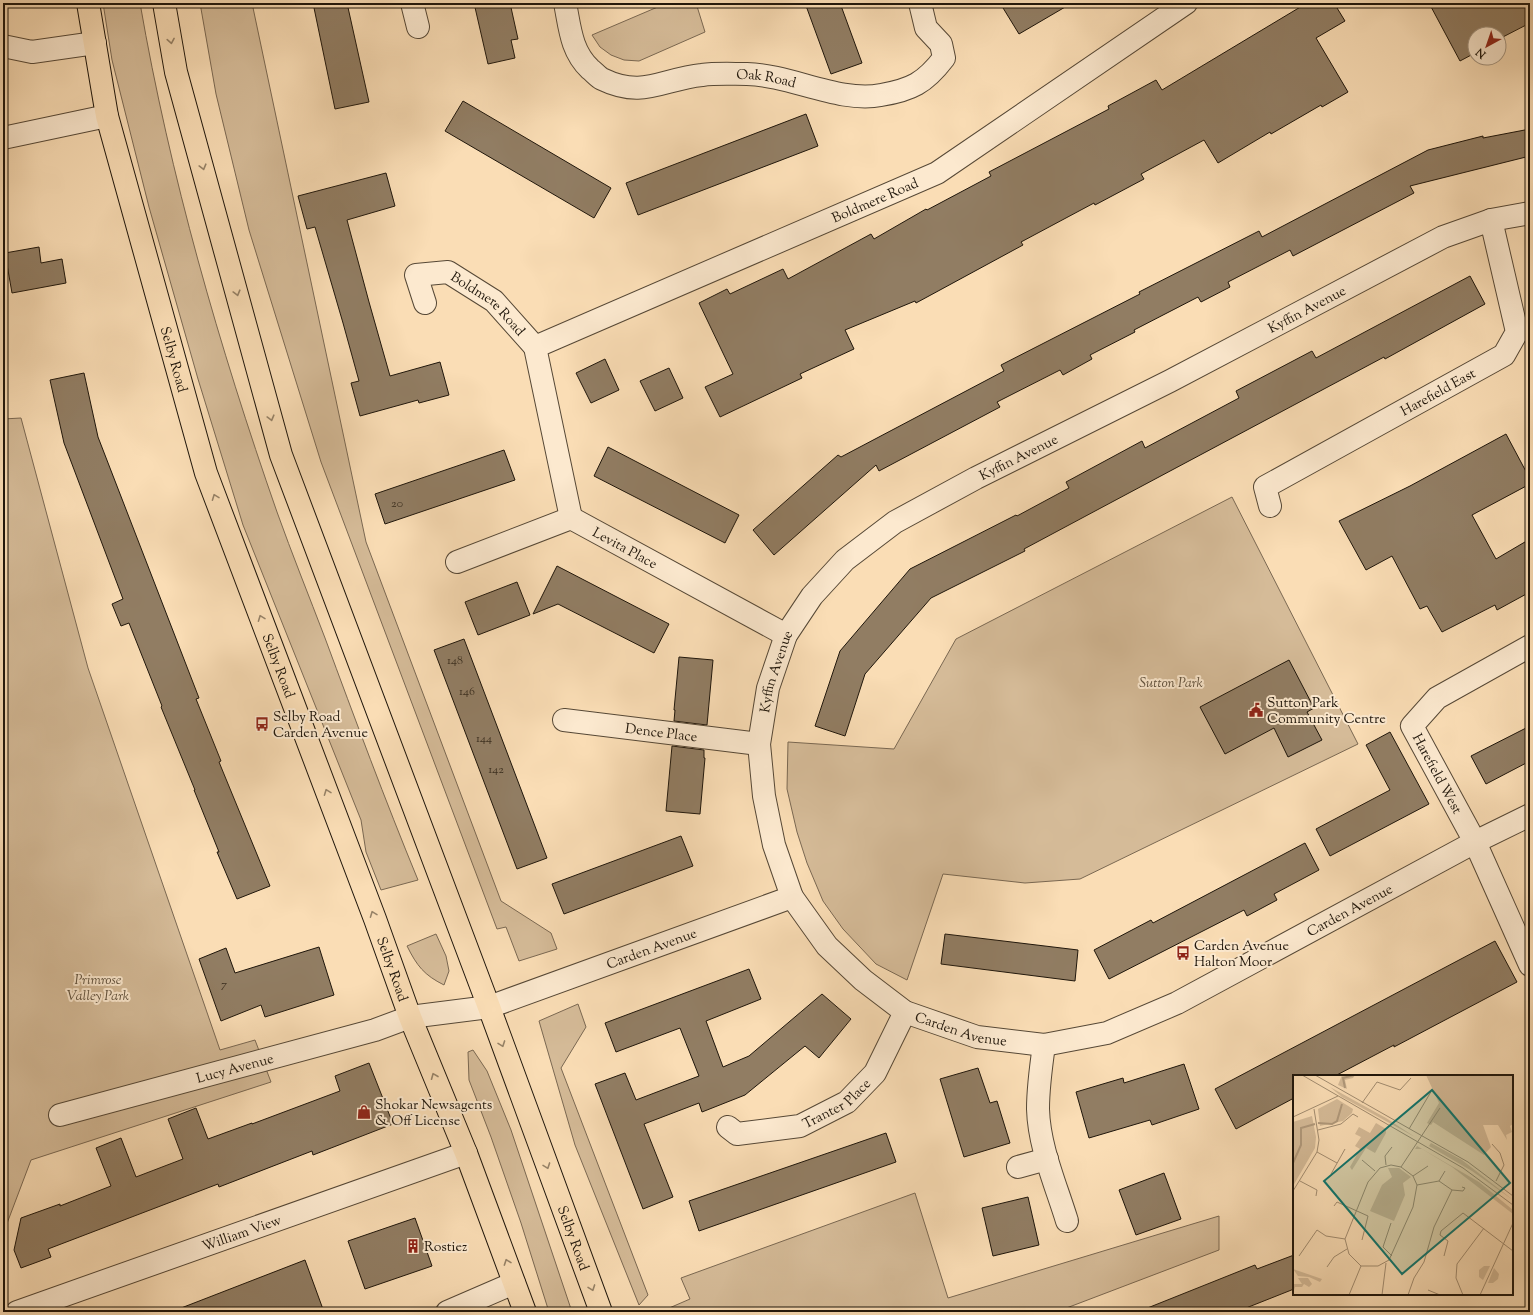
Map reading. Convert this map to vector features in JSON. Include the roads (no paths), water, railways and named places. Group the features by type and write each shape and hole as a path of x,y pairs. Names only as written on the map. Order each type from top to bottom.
{"main road":[{"name":"Selby Road","path":"88,3 107,116 206,473 410,1016 466,1153 525,1312"},
{"name":"Selby Road","path":"164,3 176,72 281,455 489,1007 601,1312"}],"street":[{"path":"412,3 418,27"},
{"name":"Oak Road","path":"565,3 572,43 584,63 600,78 621,87 644,88 701,75 749,74 796,82 845,96 879,96 912,88 934,71 944,58 941,44 926,28 920,3"},
{"name":"Boldmere Road","path":"535,347 938,173 1186,3"},
{"path":"3,46 32,52 95,43"},
{"path":"3,138 107,116"},
{"name":"Kyffin Avenue","path":"792,897 774,845 764,796 759,744 768,688 786,636 812,596 845,560 895,522 976,478 1170,381 1443,237 1491,220 1530,213"},
{"name":"Harefield East","path":"1270,506 1265,487 1504,355 1517,332 1491,220"},
{"name":"Boldmere Road","path":"425,303 416,275 448,272 494,301 535,347 571,518"},
{"path":"458,562 571,518"},
{"name":"Levita Place","path":"571,518 786,636"},
{"name":"Harefield West","path":"1475,842 1412,726 1437,698 1530,646"},
{"name":"Dence Place","path":"564,720 759,744"},
{"name":"Carden Avenue","path":"410,1016 489,1007 792,897 827,946 863,980 905,1012 977,1037 1044,1045 1107,1033 1177,1003 1475,842 1530,815"},
{"path":"1475,842 1530,965"},
{"name":"Tranter Place","path":"728,1127 737,1134 800,1126 847,1102 875,1073 905,1012"},
{"name":"Lucy Avenue","path":"60,1115 375,1030 410,1016"},
{"path":"1044,1045 1039,1082 1038,1110 1043,1147 1067,1221"},
{"name":"William View","path":"17,1312 466,1153"},
{"path":"1018,1167 1047,1159"},
{"path":"447,1312 514,1282"}],"place":[{"name":"Sutton Park Community Centre","path":"1256,710"},
{"name":"Selby Road Carden Avenue","path":"262,724"},
{"name":"Carden Avenue Halton Moor","path":"1183,953"},
{"name":"Shokar Newsagents & Off License","path":"364,1112"},
{"name":"Rostiez","path":"413,1246"}],"park label":[{"name":"Sutton Park","path":"1171,682"},
{"name":"Primrose Valley Park","path":"98,988"}]}
